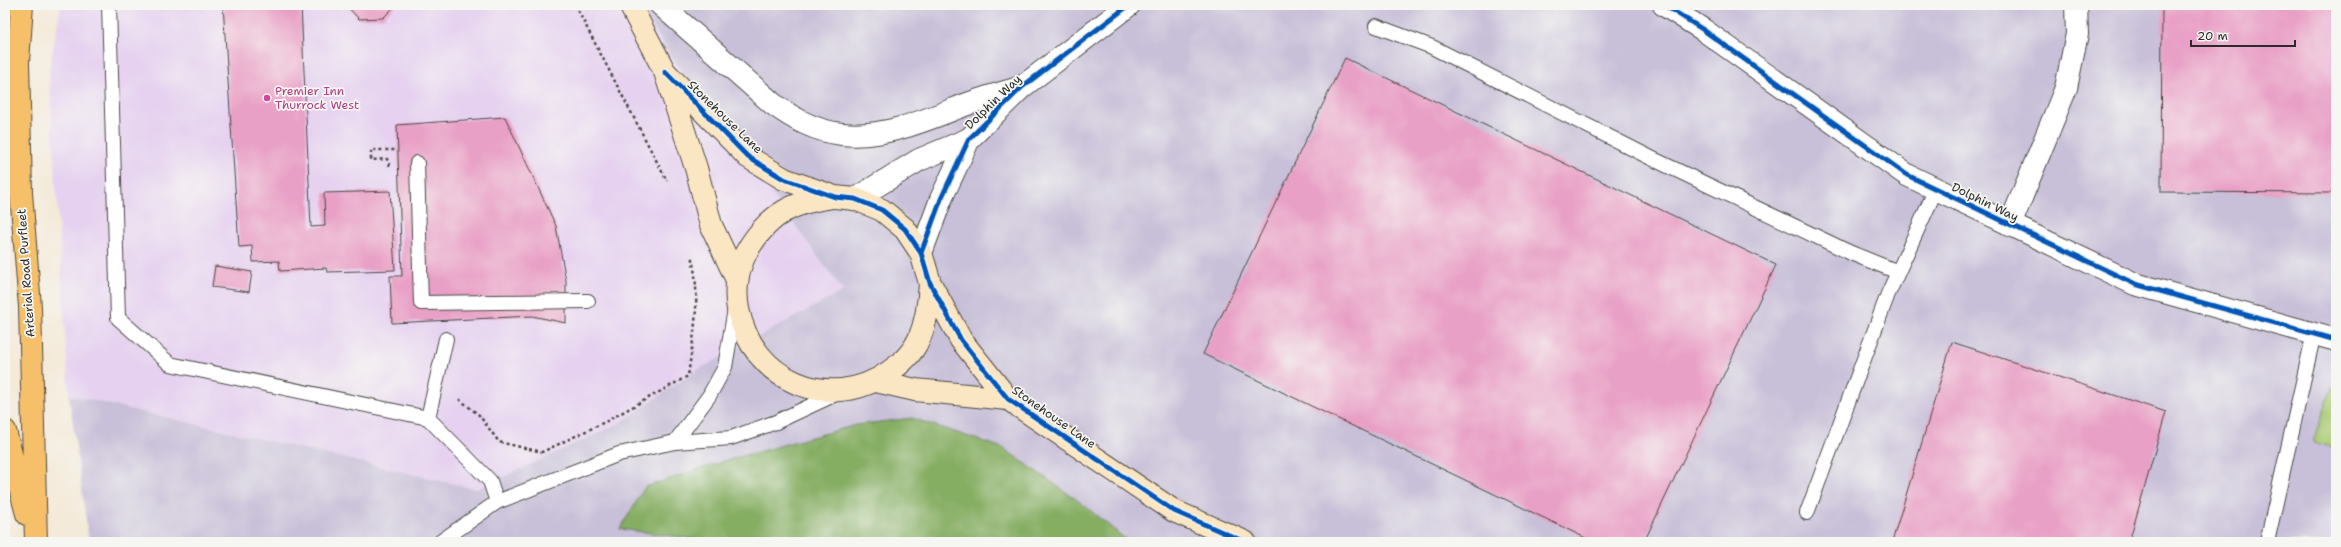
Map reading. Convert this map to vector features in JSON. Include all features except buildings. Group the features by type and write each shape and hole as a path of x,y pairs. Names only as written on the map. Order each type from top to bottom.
{"main road":[{"name":"Arterial Road Purfleet","path":"22,5 18,62 21,193 30,307 35,542"},
{"name":"Arterial Road Purfleet","path":"5,431 35,542"}],"street":[{"name":"Stonehouse Lane","path":"630,5 666,72 696,168 711,225 737,289 741,325 753,348 771,368 793,382 812,388 844,390 876,381 901,364 918,340 929,312 930,283"},
{"path":"661,5 773,104 792,117 826,131 843,134 869,133 922,123 970,103 1022,87"},
{"name":"Dolphin Way","path":"921,253 941,199 969,139 1022,87 1129,5"},
{"name":"Dolphin Way","path":"1664,5 1702,29 1907,175 2135,284 2336,340"},
{"path":"2010,225 2066,88 2077,34 2076,5"},
{"name":"Stonehouse Lane","path":"666,72 748,157 784,179 882,210 906,229 921,253 930,283 961,340 1008,399 1174,511 1245,542"},
{"name":"Dolphin Way","path":"845,198 920,160 969,139"},
{"name":"Stonehouse Lane","path":"737,289 746,253 757,235 782,212 808,200 845,198"},
{"name":"Stonehouse Lane","path":"876,381 915,390 1008,399"}],"lane":[{"path":"109,5 118,318 170,364 428,418 490,481 497,502"},
{"path":"1376,26 1432,47 1650,157 1851,253 1898,272"},
{"path":"418,163 421,302 588,301"},
{"path":"1807,513 1888,294 1936,189"},
{"path":"675,442 709,396 725,367 737,289"},
{"path":"2268,542 2314,334"},
{"path":"428,418 446,339"},
{"path":"440,542 497,502 618,454 675,442 731,438 752,432 844,390"}],"path":[{"path":"574,5 669,188"},
{"path":"387,159 371,160 371,150 398,150 418,163"},
{"path":"435,388 464,402 480,415 499,442 542,452 604,422 688,376 695,325 695,268 690,253"}],"shaded area":[{"path":"61,5 640,5 671,56 843,291 697,370 618,424 477,489 69,395 49,70"},
{"path":"640,5 2336,5 2336,542 89,542 69,395 477,489 618,424 697,370 843,291 671,56"}],"green space":[{"path":"2336,385 2336,449 2313,442 2332,388"},
{"path":"912,418 1003,448 1080,502 1129,542 717,542 620,529 645,487 724,461 856,425"}],"cycle path":[{"path":"921,253 941,199 969,139 1022,87 1129,5"},
{"path":"1664,5 1702,29 1907,175 2135,284 2336,340"},
{"path":"665,72 748,157 784,179 835,197 855,199 882,210 905,229 921,253 930,283 961,340 1008,399 1174,511 1245,542"}],"place":[{"name":"Premier Inn Thurrock West","path":"267,98"}]}
